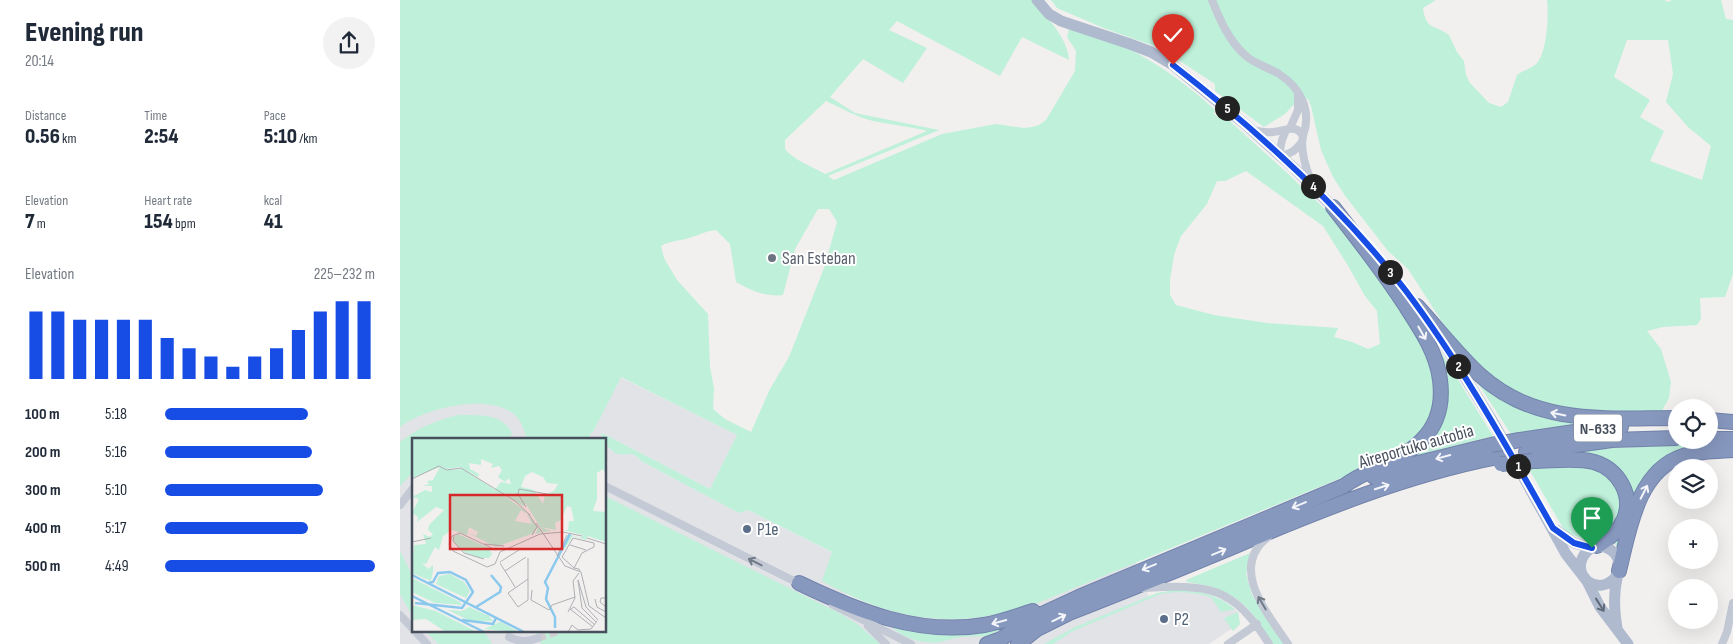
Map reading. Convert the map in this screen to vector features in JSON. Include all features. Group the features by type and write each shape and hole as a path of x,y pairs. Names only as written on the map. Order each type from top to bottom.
{"highway":[{"path":"1018,644 1037,629 1069,613 1283,526 1347,493 1356,477 1409,451 1422,441 1431,430 1438,416 1442,398 1439,372 1428,342 1392,285 1333,207"},
{"path":"1417,306 1480,375 1498,389 1530,406 1568,416 1668,418"},
{"path":"1718,421 1733,422"},
{"path":"1718,425 1733,426"},
{"name":"Aireportuko autobia","path":"1526,451 1608,427 1668,426"},
{"name":"Aireportuko autobia","path":"1347,493 1414,464 1612,440 1668,438"},
{"path":"1718,438 1733,439"},
{"path":"1617,574 1637,506 1644,489 1652,477 1682,456 1733,450"},
{"path":"1497,455 1526,451 1593,462 1606,467 1616,475 1626,494 1627,506 1623,521 1607,540 1594,547"},
{"name":"Aireportuko autobia","path":"1347,493 1497,455"},
{"path":"987,644 1001,638 1027,621 1079,597 1347,493"},
{"path":"799,583 880,617 937,627 984,625 1079,597"}],"main road":[{"path":"1037,0 1049,14 1060,21 1130,44 1158,56 1173,65 1252,130 1316,190 1368,245 1417,306 1465,376 1553,528 1566,554 1585,578 1597,585 1613,581 1617,574"},
{"path":"1553,528 1574,543 1608,548 1613,551 1619,560 1615,602 1617,628"},
{"path":"1594,547 1583,555 1580,566 1600,607 1628,644"}],"street":[{"path":"1212,0 1223,26 1236,46 1246,57 1287,80 1298,94 1306,108 1307,125 1303,139 1293,152 1286,155 1279,154 1282,140 1298,110 1298,94"},
{"path":"1252,130 1273,132 1296,128 1303,139 1308,170 1316,190"},
{"path":"606,486 799,583 822,599 911,644"},
{"path":"400,505 412,490"},
{"path":"1283,526 1262,541 1254,554 1250,567 1250,578 1260,602 1288,644"},
{"path":"1132,588 1195,586 1212,591 1237,603 1257,624 1269,644"},
{"path":"1722,644 1727,632 1733,603"},
{"path":"400,615 412,628"},
{"path":"860,619 886,644"},
{"path":"1228,644 1257,624"},
{"path":"416,632 427,644"},
{"path":"504,632 515,644"},
{"path":"508,637 520,641 538,638"}],"shaded area":[{"path":"620,377 737,435 710,489 602,433 601,438 590,438 590,434 593,432"},
{"path":"468,381 556,438 412,438 412,632 606,632 606,468 609,464 606,461 606,445 618,454 631,453 641,461 739,513 748,510 833,553 847,596 893,612 924,618 987,617 1011,612 1038,603 1136,562 1149,597 1164,592 1192,591 1223,600 1238,612 1240,624 1233,631 1231,629 1209,644 400,644 400,400"}],"green space":[{"path":"400,0 1032,0 1061,36 1068,52 1069,60 1022,37 1000,76 897,21 889,30 927,48 903,83 863,59 830,97 855,113 939,130 828,176 834,180 942,134 996,124 1024,128 1039,125 1046,120 1075,71 1076,51 1067,37 1069,29 1116,44 1142,56 1186,85 1215,110 1214,114 1219,118 1222,114 1330,214 1360,250 1409,322 1431,360 1437,401 1420,436 1405,447 1341,478 1038,603 1008,612 953,619 927,618 901,613 875,606 849,595 822,581 832,552 748,510 739,513 631,454 618,454 614,452 606,445 606,438 601,438 602,433 710,489 737,435 621,377 593,432 590,434 590,438 527,438 521,423 515,415 504,408 489,404 457,405 424,414 400,427","holes":["826,101 867,119 927,131 825,174 798,160 785,149 785,140","1246,171 1323,226 1365,296 1377,311 1380,344 1368,349 1334,337 1338,328 1267,323 1214,315 1176,305 1170,295 1170,280 1174,255 1181,236 1207,204 1217,181 1225,181","818,209 829,209 837,222 824,268 789,357 770,389 751,432 725,419 713,409 714,388 710,367 708,314 677,280 664,258 661,246 716,230 730,244 736,282 759,293 783,295 795,249"]},
{"path":"1051,0 1436,0 1423,8 1426,20 1432,26 1449,35 1457,52 1464,61 1466,75 1470,83 1489,103 1501,107 1508,102 1517,75 1535,65 1540,58 1546,33 1547,0 1665,0 1667,2 1673,0 1721,0 1726,19 1733,20 1733,274 1725,297 1700,298 1701,319 1697,325 1663,327 1647,331 1661,349 1671,382 1669,398 1659,416 1583,411 1544,404 1512,391 1484,370 1455,342 1408,269 1388,251 1346,197 1333,177 1321,150 1308,99 1304,98 1296,102 1285,114 1264,127 1215,91 1215,84 1160,48 1106,29 1057,8","holes":["1627,40 1668,40 1673,74 1666,102 1688,127 1711,146 1702,180 1650,161 1664,131 1640,117 1650,100 1614,77"]},
{"path":"1424,325 1493,436 1414,456 1425,447 1441,423"},
{"path":"1466,365 1511,405 1534,414 1602,422 1511,434"},
{"path":"458,415 489,416 508,426 512,433 510,437 496,438 412,438 412,473 400,486 400,442 414,432"},
{"path":"1668,445 1668,449 1712,449 1675,459 1668,459 1668,461 1664,462 1620,550 1613,542 1626,524 1618,470 1543,456 1595,449"},
{"path":"1578,465 1595,468 1608,475 1617,485 1622,505 1619,517 1605,535 1592,539 1580,538 1563,528 1529,469 1546,466"},
{"path":"606,496 839,613 857,624 880,644 541,644 535,632 606,632"},
{"path":"400,551 412,575 412,615 400,594"},
{"path":"1250,553 1246,574 1252,595 1284,644 1273,644 1256,618 1229,594 1204,585 1187,582 1186,580"},
{"path":"1174,590 1191,591 1214,596 1235,609 1221,612 1211,597 1198,594 1179,592 1160,594 1071,632 1053,644 1044,644 1073,628 1157,593"},
{"path":"1238,612 1240,624 1233,631 1224,618"},
{"path":"891,627 920,632 947,633 1003,629 987,636 960,637 936,643 918,641 904,636"},
{"path":"426,632 484,632 492,644 439,644"}],"tunnel":[{"path":"538,638 554,632"}],"place":[{"name":"San Esteban","path":"772,258"},
{"name":"P1e","path":"747,529"},
{"name":"P2","path":"1164,619"}],"route":[{"path":"1173,65 1246,124 1294,168 1368,245 1405,290 1465,376 1553,528 1574,543 1592,548"}]}
